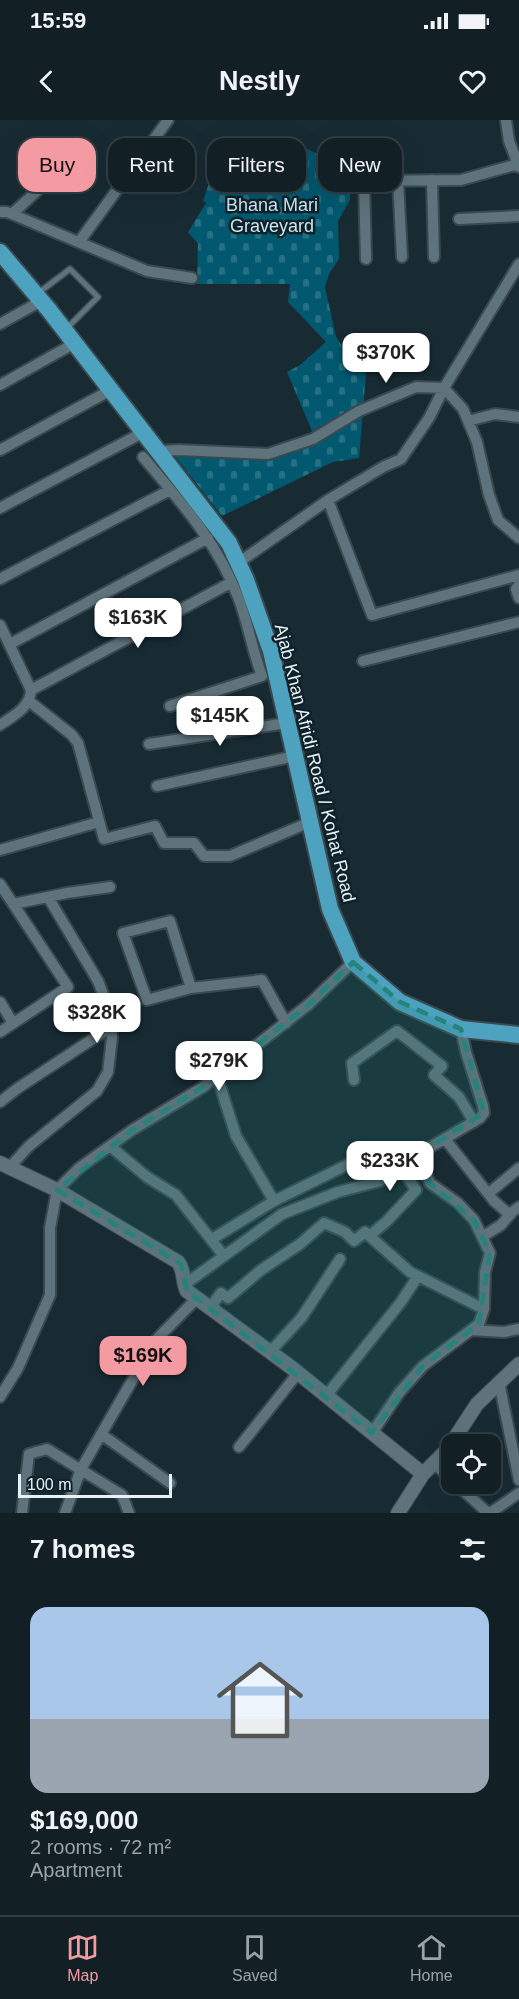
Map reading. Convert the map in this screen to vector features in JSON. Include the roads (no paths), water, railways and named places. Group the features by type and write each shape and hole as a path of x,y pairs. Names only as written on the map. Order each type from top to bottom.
{"main road":[{"name":"Ajab Khan Afridi Road / Kohat Road","path":"1,255 39,298 144,432 150,454 229,543 246,580 271,651 330,909 353,962 400,1002 461,1029 519,1035"}],"street":[{"path":"79,242 168,120"},
{"path":"402,180 462,180 519,166 509,141 506,120"},
{"path":"432,180 434,257"},
{"path":"31,192 6,213 147,271 192,278"},
{"path":"364,192 366,258"},
{"path":"399,192 402,258"},
{"path":"459,219 519,216"},
{"path":"238,563 328,500 383,467 401,459 429,418 444,388 519,264"},
{"path":"0,324 39,298"},
{"path":"0,385 69,337"},
{"path":"170,706 262,676 247,622 232,582 208,538 171,490 150,454 179,450 268,454 313,439 359,411 417,387 444,388 463,409 477,442 489,495 498,520 519,538"},
{"path":"0,450 111,390"},
{"path":"468,421 495,414 519,417"},
{"path":"0,508 144,432"},
{"path":"0,579 171,490"},
{"path":"328,500 372,615 519,575"},
{"path":"10,644 208,538"},
{"path":"0,725 18,712 30,695 232,582"},
{"path":"519,585 516,589 519,598"},
{"path":"363,661 519,622"},
{"path":"0,625 30,695 78,743 104,839 155,826 164,843 195,843 204,856 230,856 310,822"},
{"path":"149,744 288,723"},
{"path":"157,786 295,756"},
{"path":"0,850 99,822"},
{"path":"0,884 7,900 68,987 0,1032"},
{"path":"7,900 48,897 111,887"},
{"path":"48,897 98,981 109,1010 112,1036 108,1072 98,1091 65,1115 5,1166 57,1190 178,1262 182,1267 187,1291 298,1373 423,1474"},
{"path":"191,988 170,921 123,933 147,1000 191,988 262,980 286,1023"},
{"path":"0,1397 18,1368 50,1295 50,1228 57,1190 79,1168 132,1130 203,1087 309,1005 353,962"},
{"path":"0,1002 13,1023"},
{"path":"0,1102 111,1027"},
{"path":"184,1285 282,1214 338,1192 380,1181 417,1155 480,1118 484,1113 461,1029"},
{"path":"354,1080 352,1063 397,1031 442,1066 435,1075 459,1097 474,1122"},
{"path":"217,1076 237,1136 274,1201"},
{"path":"445,1139 510,1215"},
{"path":"111,1146 147,1176 176,1195 224,1256"},
{"path":"212,1239 274,1201 369,1154"},
{"path":"372,1433 399,1393 423,1366 479,1324 484,1309 485,1272 490,1252 474,1220 459,1203 430,1183 417,1155"},
{"path":"369,1236 387,1222 416,1190 400,1166"},
{"path":"489,1193 519,1168"},
{"path":"482,1237 501,1225 519,1207"},
{"path":"210,1308 221,1293 228,1298 324,1223 345,1232 354,1241 365,1232 410,1272 484,1309"},
{"path":"270,1352 303,1317 340,1259"},
{"path":"327,1396 402,1302 418,1276"},
{"path":"65,1513 81,1470 155,1341 197,1298"},
{"path":"471,1330 504,1332 519,1329"},
{"path":"398,1513 423,1474 447,1450 477,1404 519,1364"},
{"path":"239,1447 298,1373"},
{"path":"499,1382 519,1480"},
{"path":"101,1434 170,1483"},
{"path":"22,1513 29,1454 47,1449 122,1495 129,1513"},
{"path":"434,1464 441,1470"},
{"path":"467,1494 489,1513 519,1493"}],"lane":[{"path":"39,298 70,269 98,297 69,337"}],"park label":[{"name":"Bhana Mari Graveyard","path":"272,215"}]}
